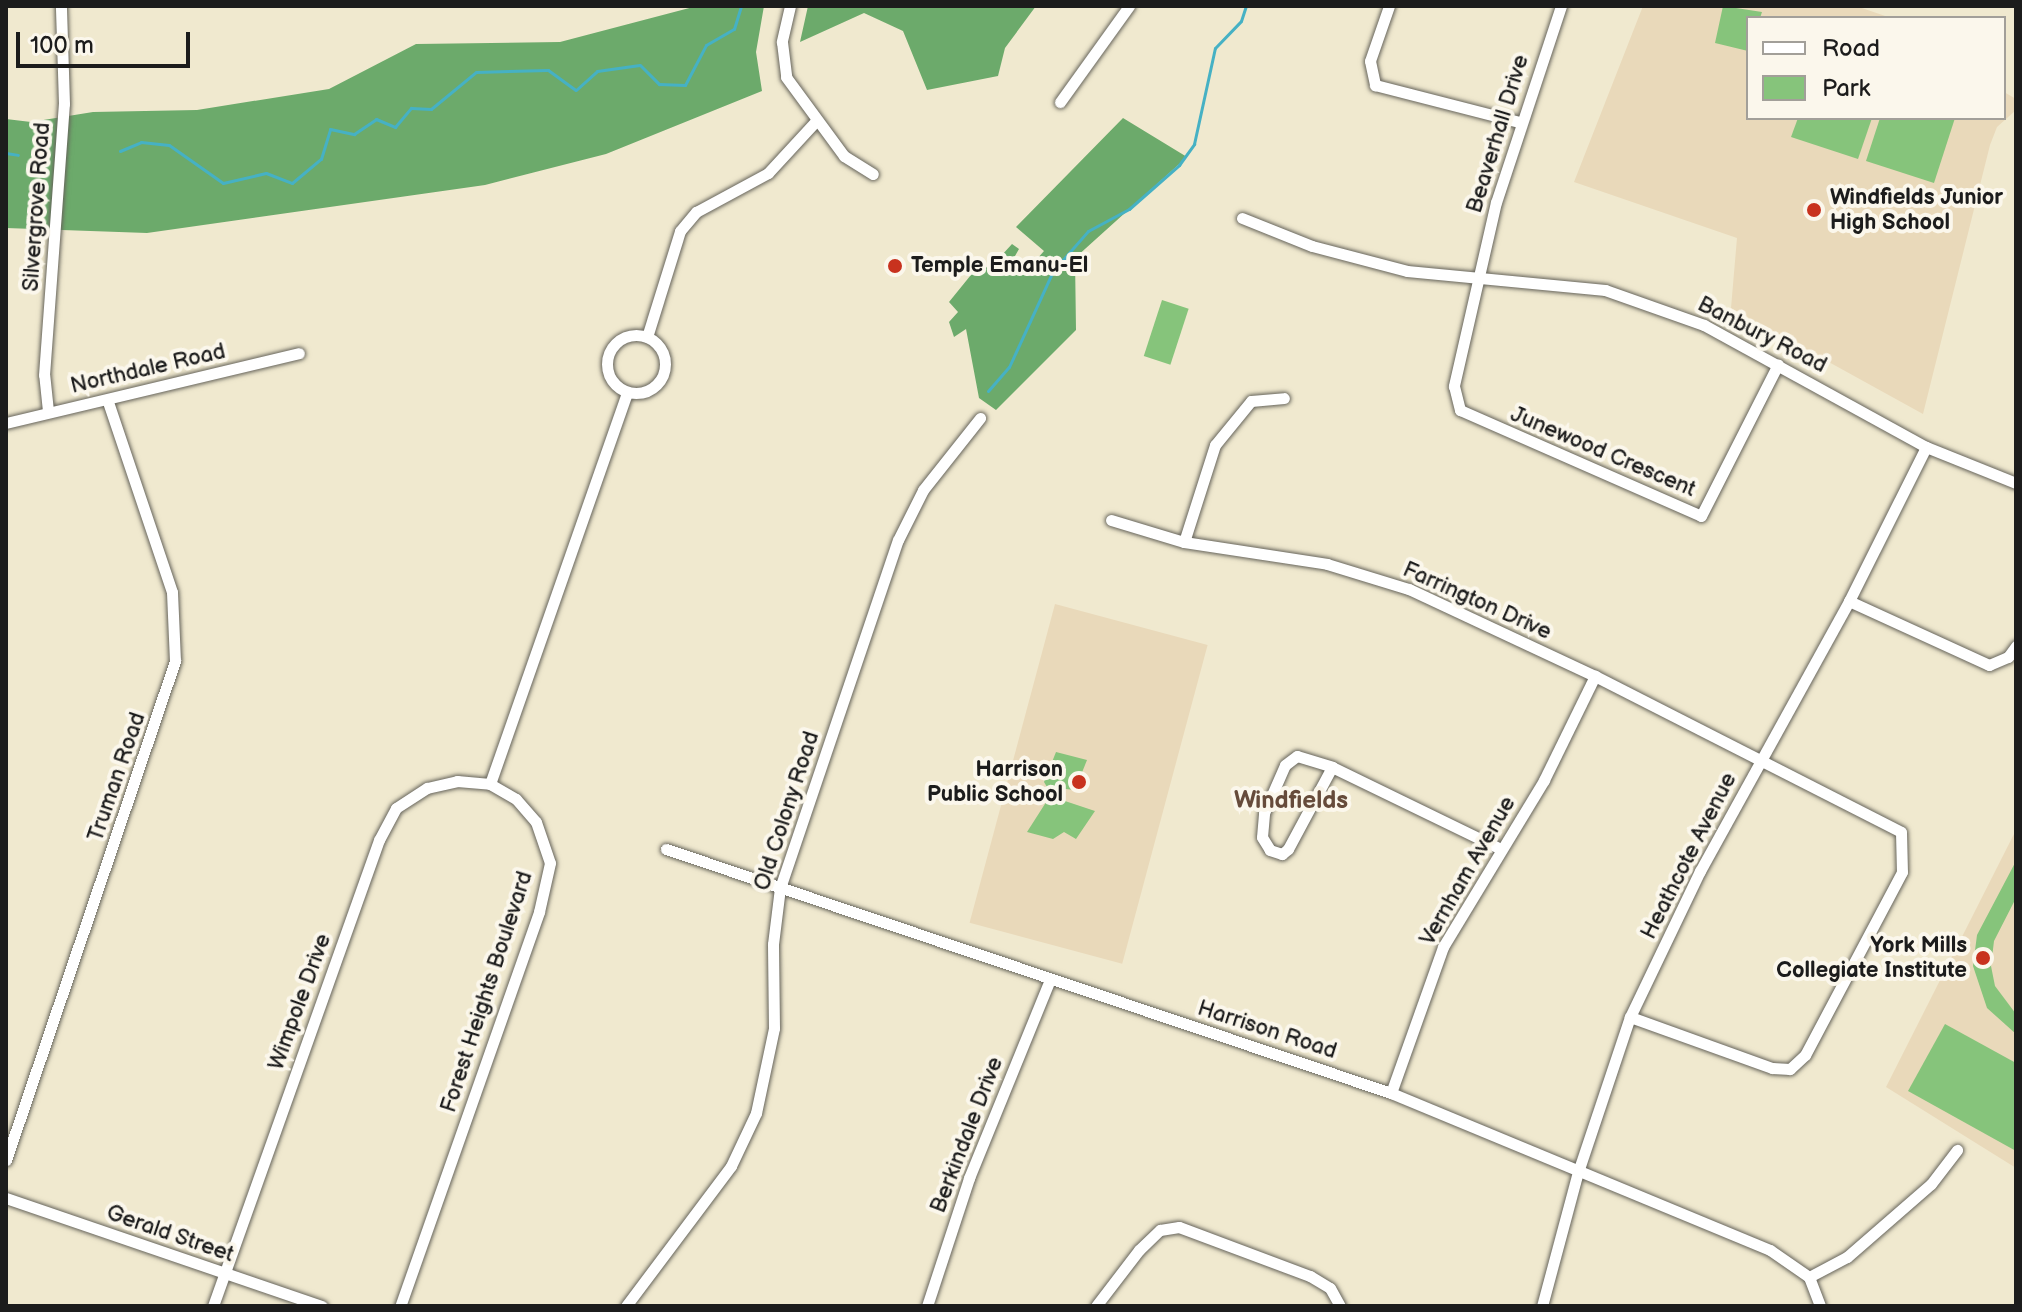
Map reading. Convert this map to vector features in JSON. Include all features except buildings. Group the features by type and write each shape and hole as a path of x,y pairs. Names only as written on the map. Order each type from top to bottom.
{"street":[{"name":"Silvergrove Road","path":"48,411 44,375 64,104 61,6"},
{"path":"790,6 782,42 786,77 815,122 844,156 873,174"},
{"path":"1060,102 1129,6"},
{"path":"1389,6 1370,61 1375,85 1519,122"},
{"name":"Beaverhall Drive","path":"1480,276 1519,122 1561,6"},
{"path":"647,337 680,231 696,212 768,173 815,122"},
{"name":"Banbury Road","path":"1242,218 1359,261 1605,290 1704,325 1926,447 2016,483"},
{"name":"Junewood Crescent","path":"1480,276 1454,386 1460,410 1701,516 1778,364"},
{"path":"647,337 661,348 664,373 654,387 627,392 611,379 609,354 622,338 647,337"},
{"name":"Northdale Road","path":"6,423 48,411 108,402 299,353"},
{"path":"490,784 627,392"},
{"path":"1184,542 1215,445 1251,401 1284,398"},
{"name":"Truman Road","path":"6,1160 175,661 172,592 108,402"},
{"name":"Old Colony Road","path":"626,1306 731,1166 756,1113 774,1028 773,944 780,888 898,540 923,490 980,418"},
{"name":"Heathcote Avenue","path":"1542,1306 1578,1172 1630,1017 1700,871 1849,601 1926,447"},
{"name":"Farrington Drive","path":"1111,520 1184,542 1327,564 1409,589 1595,676 1901,832 1902,872 1805,1055 1790,1069 1772,1068 1630,1017"},
{"path":"1849,601 1989,665 2008,657 2016,646"},
{"name":"Vernham Avenue","path":"1391,1093 1443,947 1544,780 1595,676"},
{"path":"1332,767 1288,849 1282,854 1270,850 1262,837 1264,813 1285,765 1297,756 1332,767 1501,849"},
{"name":"Wimpole Drive","path":"213,1306 379,840 396,808 427,788 457,781 490,784"},
{"name":"Forest Heights Boulevard","path":"400,1306 539,912 550,863 536,822 516,799 490,784"},
{"name":"Harrison Road","path":"666,849 1391,1093 1770,1250 1809,1277"},
{"name":"Berkindale Drive","path":"927,1306 969,1178 1050,980"},
{"path":"1820,1306 1809,1277 1847,1257 1931,1184 1957,1150"},
{"name":"Gerald Street","path":"6,1198 322,1306"},
{"path":"1096,1306 1139,1250 1160,1230 1179,1227 1310,1276 1330,1288 1340,1306"}],"shaded area":[{"name":"Windfields Junior High School","path":"1643,6 1856,6 1885,16 1746,16 1746,120 2005,120 1997,127 1990,145 1923,414 1731,308 1737,238 1574,182"},
{"name":"Windfields Junior High School","path":"2006,93 2016,99 2016,110 2006,119"},
{"name":"Harrison Public School","path":"1055,604 1208,645 1122,964 970,923"},
{"name":"York Mills Collegiate Institute","path":"2016,830 2016,1168 1886,1087"}],"green space":[{"path":"697,6 764,6 756,52 762,91 606,154 485,185 147,233 6,228 6,119 31,122 93,112 197,110 329,89 416,44 560,42"},
{"path":"808,6 1036,6 1005,48 998,76 927,90 903,31 864,13 800,42"},
{"path":"1723,6 1762,12 1761,16 1746,16 1746,51 1715,43"},
{"path":"1123,118 1187,157 1075,258 1076,330 996,410 979,398 966,329 954,337 949,322 958,312 949,302 979,265 990,268 1012,244 1019,249 1011,263 1023,275 1044,251 1016,227"},
{"path":"1797,120 1871,120 1858,159 1791,137"},
{"path":"1879,120 1954,120 1934,183 1866,161"},
{"path":"1162,300 1189,309 1170,365 1144,356"},
{"path":"1056,752 1087,760 1075,790 1047,787 1044,782"},
{"path":"1050,796 1095,811 1076,839 1064,832 1053,839 1027,832"},
{"path":"2016,861 2016,898 1994,941 1991,966 1995,986 2016,1014 2016,1034 1987,1008 1973,966 1977,935"},
{"path":"1945,1024 2016,1063 2016,1151 1908,1091"}],"waterway":[{"path":"120,151 141,142 169,145 223,183 266,173 292,183 321,159 330,129 354,134 376,119 395,127 411,108 431,109 476,72 548,70 576,90 597,71 640,65 659,84 685,85 706,45 734,29 741,6"},
{"path":"846,6 861,6"},
{"path":"988,391 1009,367 1053,271 1088,231 1129,209 1179,165 1194,144 1215,48 1241,21 1246,6"},
{"path":"6,153 18,155"}],"place":[{"name":"Windfields Junior High School","path":"1814,210"},
{"name":"Temple Emanu-El","path":"895,266"},
{"name":"Harrison Public School","path":"1079,782"},
{"name":"York Mills Collegiate Institute","path":"1983,958"}],"district":[{"name":"Windfields","path":"1291,801"}]}
